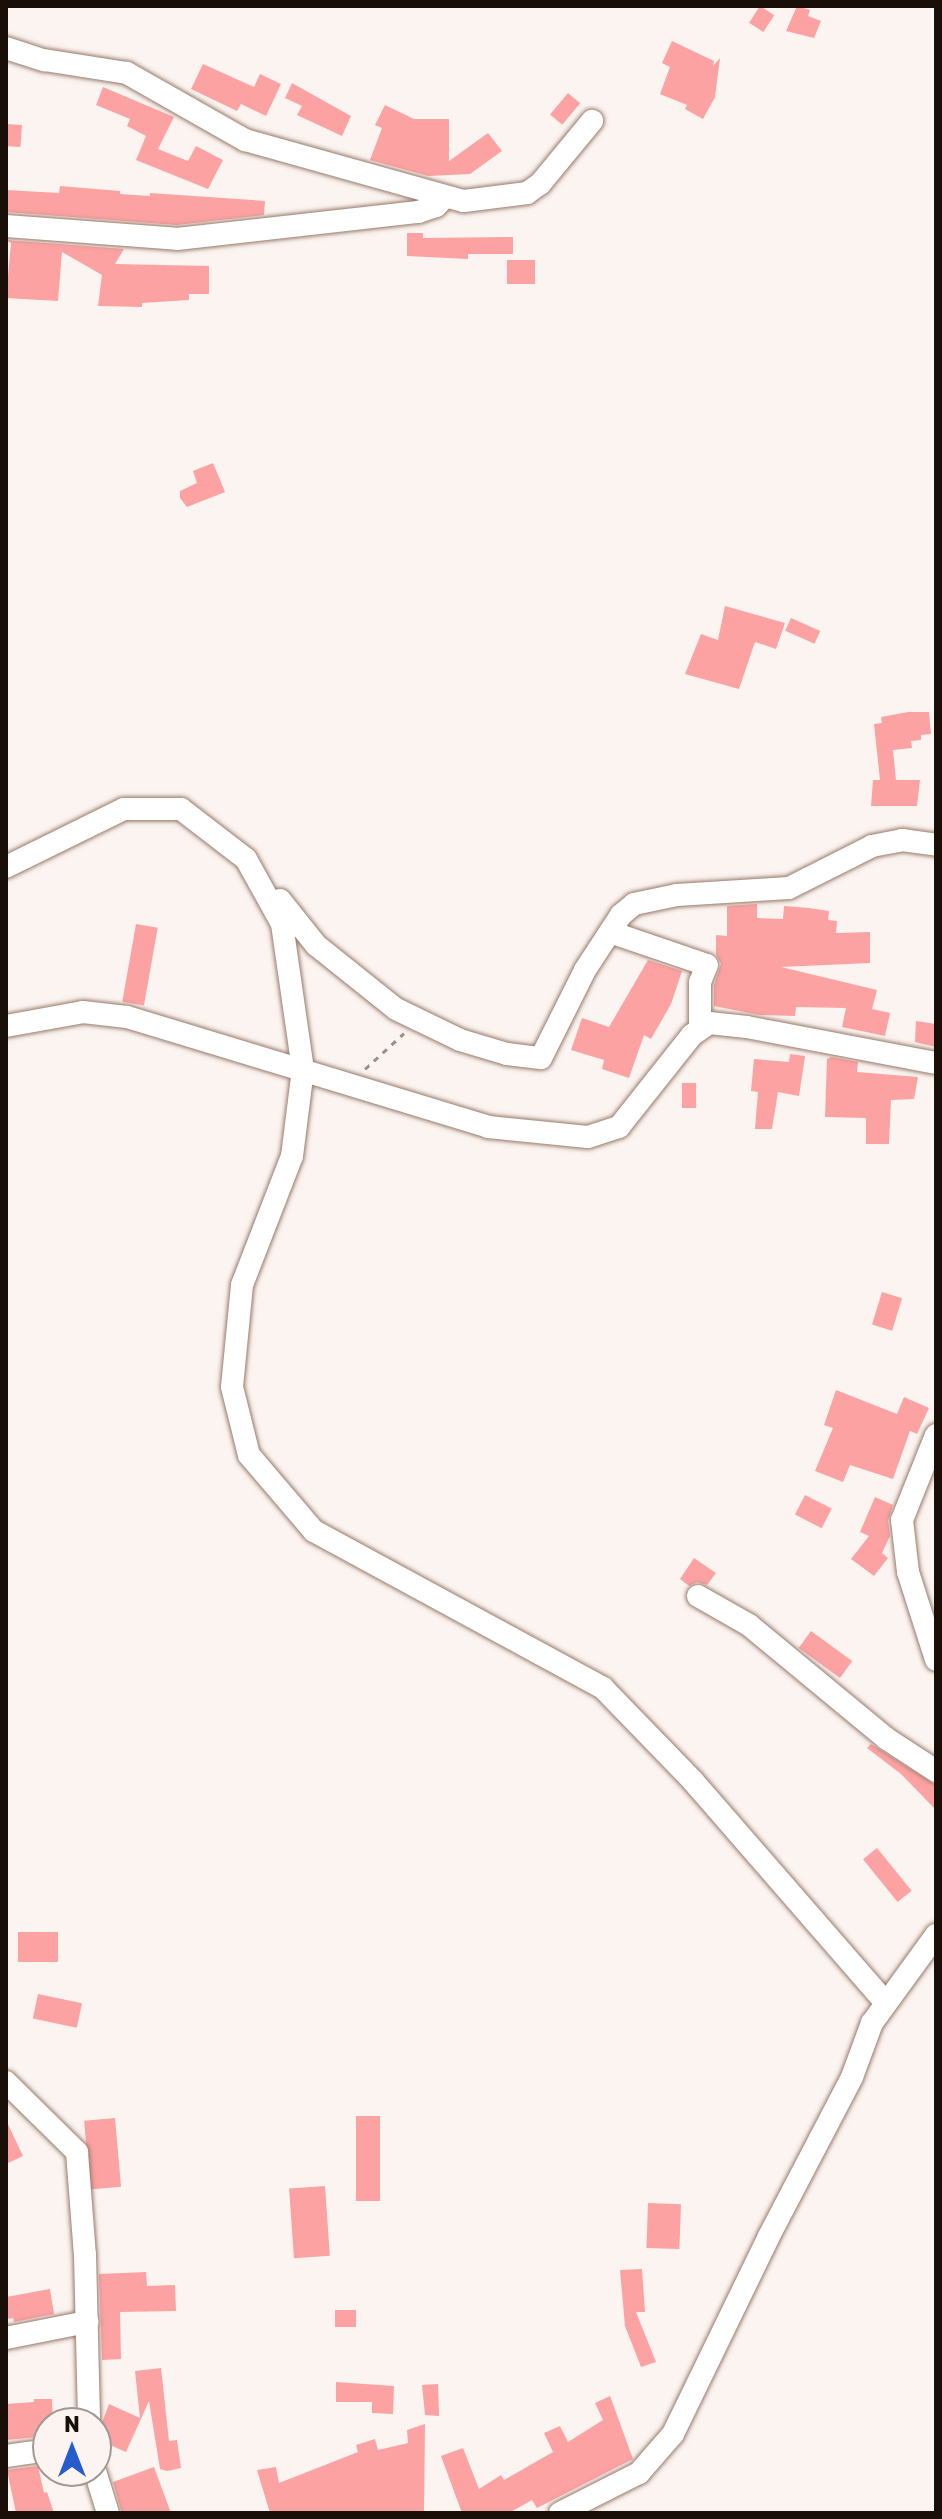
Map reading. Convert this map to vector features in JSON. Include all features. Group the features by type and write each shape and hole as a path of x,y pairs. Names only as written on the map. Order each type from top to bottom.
{"street":[{"path":"6,48 44,60 127,73 245,140 464,201 527,193 540,184 592,121"},
{"path":"6,226 177,239 418,212 436,206 445,197"},
{"path":"6,867 124,809 181,809 246,859 316,945 396,1009 460,1040 495,1051 541,1058 573,993 610,932 634,904 652,898 789,888 872,846 902,840 936,845"},
{"path":"246,859 282,924 303,1069 292,1156 242,1285 232,1387 249,1455 314,1531 603,1688 693,1781 886,2003"},
{"path":"610,932 707,965 700,982 700,1027"},
{"path":"6,1026 83,1012 127,1017 488,1127 588,1137 619,1127 700,1027 709,1023 747,1027 936,1063"},
{"path":"936,1435 902,1520 908,1572 936,1660"},
{"path":"698,1596 749,1625 887,1739 936,1771"},
{"path":"560,2513 639,2473 673,2434 768,2238 852,2077 872,2023 936,1935"},
{"path":"6,2082 77,2152 89,2407"},
{"path":"6,2338 87,2322"},
{"path":"6,2456 32,2452"},
{"path":"100,2487 108,2513"}],"path":[{"path":"349,1084 419,1020"}],"building":[{"path":"760,6 774,15 763,32 749,23"},
{"path":"797,6 810,10 808,16 821,21 814,38 786,31"},
{"path":"672,41 714,61 713,66 720,58 715,97 703,119 685,109 687,105 660,94 670,67 662,63"},
{"path":"203,64 254,87 260,74 281,84 266,116 241,104 237,111 191,89"},
{"path":"292,83 351,116 342,136 297,115 302,106 285,98"},
{"path":"103,87 174,117 158,149 188,161 196,146 223,160 208,189 136,160 146,136 127,126 130,119 96,105"},
{"path":"568,93 580,103 562,125 550,114"},
{"path":"385,105 414,119 449,119 449,161 488,133 502,151 470,174 428,176 370,160 382,128 375,125"},
{"path":"6,124 22,125 20,147 6,146"},
{"path":"60,186 120,191 120,194 150,196 150,193 265,201 264,215 177,225 6,212 6,190 59,193"},
{"path":"407,233 423,233 423,238 513,237 513,254 468,254 468,259 407,256"},
{"path":"6,240 124,249 115,264 209,266 209,294 189,294 189,300 142,303 142,307 98,306 102,275 62,252 58,301 6,298 11,243"},
{"path":"507,260 535,260 535,284 507,284"},
{"path":"213,463 225,492 187,507 180,498 180,491 197,483 193,471"},
{"path":"725,606 785,623 776,649 755,642 739,689 685,674 701,634 718,640"},
{"path":"791,618 820,631 815,644 785,631"},
{"path":"929,712 931,734 911,741 912,748 893,750 896,780 920,780 917,806 871,806 873,780 880,780 874,724 882,723 881,717"},
{"path":"757,904 757,918 783,919 784,906 809,908 829,911 828,920 837,921 836,933 870,932 870,963 781,967 877,990 872,1009 890,1013 885,1036 842,1027 846,1008 796,1007 795,1016 759,1015 714,1006 714,985 721,964 716,954 716,935 727,936 727,906"},
{"path":"136,924 158,928 144,1006 122,1002"},
{"path":"648,960 682,971 671,1004 651,1039 644,1035 629,1078 602,1069 604,1060 571,1050 582,1018 609,1027"},
{"path":"916,1021 936,1024 936,1047 915,1042"},
{"path":"790,1054 805,1056 799,1096 778,1092 772,1129 755,1129 758,1092 751,1091 754,1059 789,1062"},
{"path":"827,1059 858,1062 857,1072 918,1077 914,1099 891,1100 889,1144 866,1144 866,1118 825,1117"},
{"path":"682,1083 696,1083 696,1108 682,1108"},
{"path":"882,1292 902,1298 892,1331 872,1325"},
{"path":"836,1390 897,1414 904,1397 929,1408 917,1434 910,1431 893,1479 850,1465 843,1482 815,1471 833,1428 824,1425"},
{"path":"805,1495 832,1509 822,1528 795,1515"},
{"path":"875,1497 893,1505 888,1521 890,1536 882,1553 888,1558 874,1576 851,1559 869,1536 860,1532"},
{"path":"694,1558 716,1573 707,1585 697,1582 689,1586 680,1579"},
{"path":"811,1631 852,1661 840,1678 799,1648"},
{"path":"871,1744 936,1785 936,1810 901,1774 867,1748"},
{"path":"877,1848 912,1891 898,1902 863,1859"},
{"path":"18,1932 58,1932 58,1962 18,1962"},
{"path":"38,1994 82,2003 77,2028 33,2018"},
{"path":"356,2116 380,2116 380,2201 356,2201"},
{"path":"115,2118 121,2187 90,2189 84,2121"},
{"path":"6,2120 23,2156 6,2164"},
{"path":"325,2186 330,2256 294,2258 289,2189"},
{"path":"648,2203 681,2204 679,2249 646,2248"},
{"path":"642,2269 645,2312 636,2312 656,2362 641,2367 625,2326 620,2270"},
{"path":"146,2272 147,2286 175,2285 176,2311 120,2312 121,2359 102,2360 99,2274"},
{"path":"50,2289 54,2314 14,2322 13,2318 6,2319 6,2297"},
{"path":"335,2310 356,2310 356,2327 335,2327"},
{"path":"161,2368 169,2441 177,2440 181,2468 160,2469 149,2401 126,2452 112,2446 112,2407 108,2407 109,2404 140,2418 135,2371"},
{"path":"336,2382 394,2386 393,2414 372,2413 372,2402 336,2402"},
{"path":"438,2384 439,2416 425,2415 422,2385"},
{"path":"610,2396 633,2459 537,2508 532,2500 509,2513 462,2513 441,2456 463,2448 479,2489 501,2475 504,2480 553,2452 544,2433 560,2426 568,2442 603,2420 595,2403"},
{"path":"34,2399 52,2399 52,2407 32,2407 32,2438 6,2440 6,2404 34,2402"},
{"path":"425,2424 424,2513 270,2513 257,2470 276,2467 279,2483 358,2452 356,2445 375,2439 378,2450 408,2443 407,2430"},
{"path":"32,2467 32,2487 43,2487 44,2493 47,2492 54,2513 16,2513 7,2470"},
{"path":"154,2467 171,2513 122,2513 113,2482"}]}
